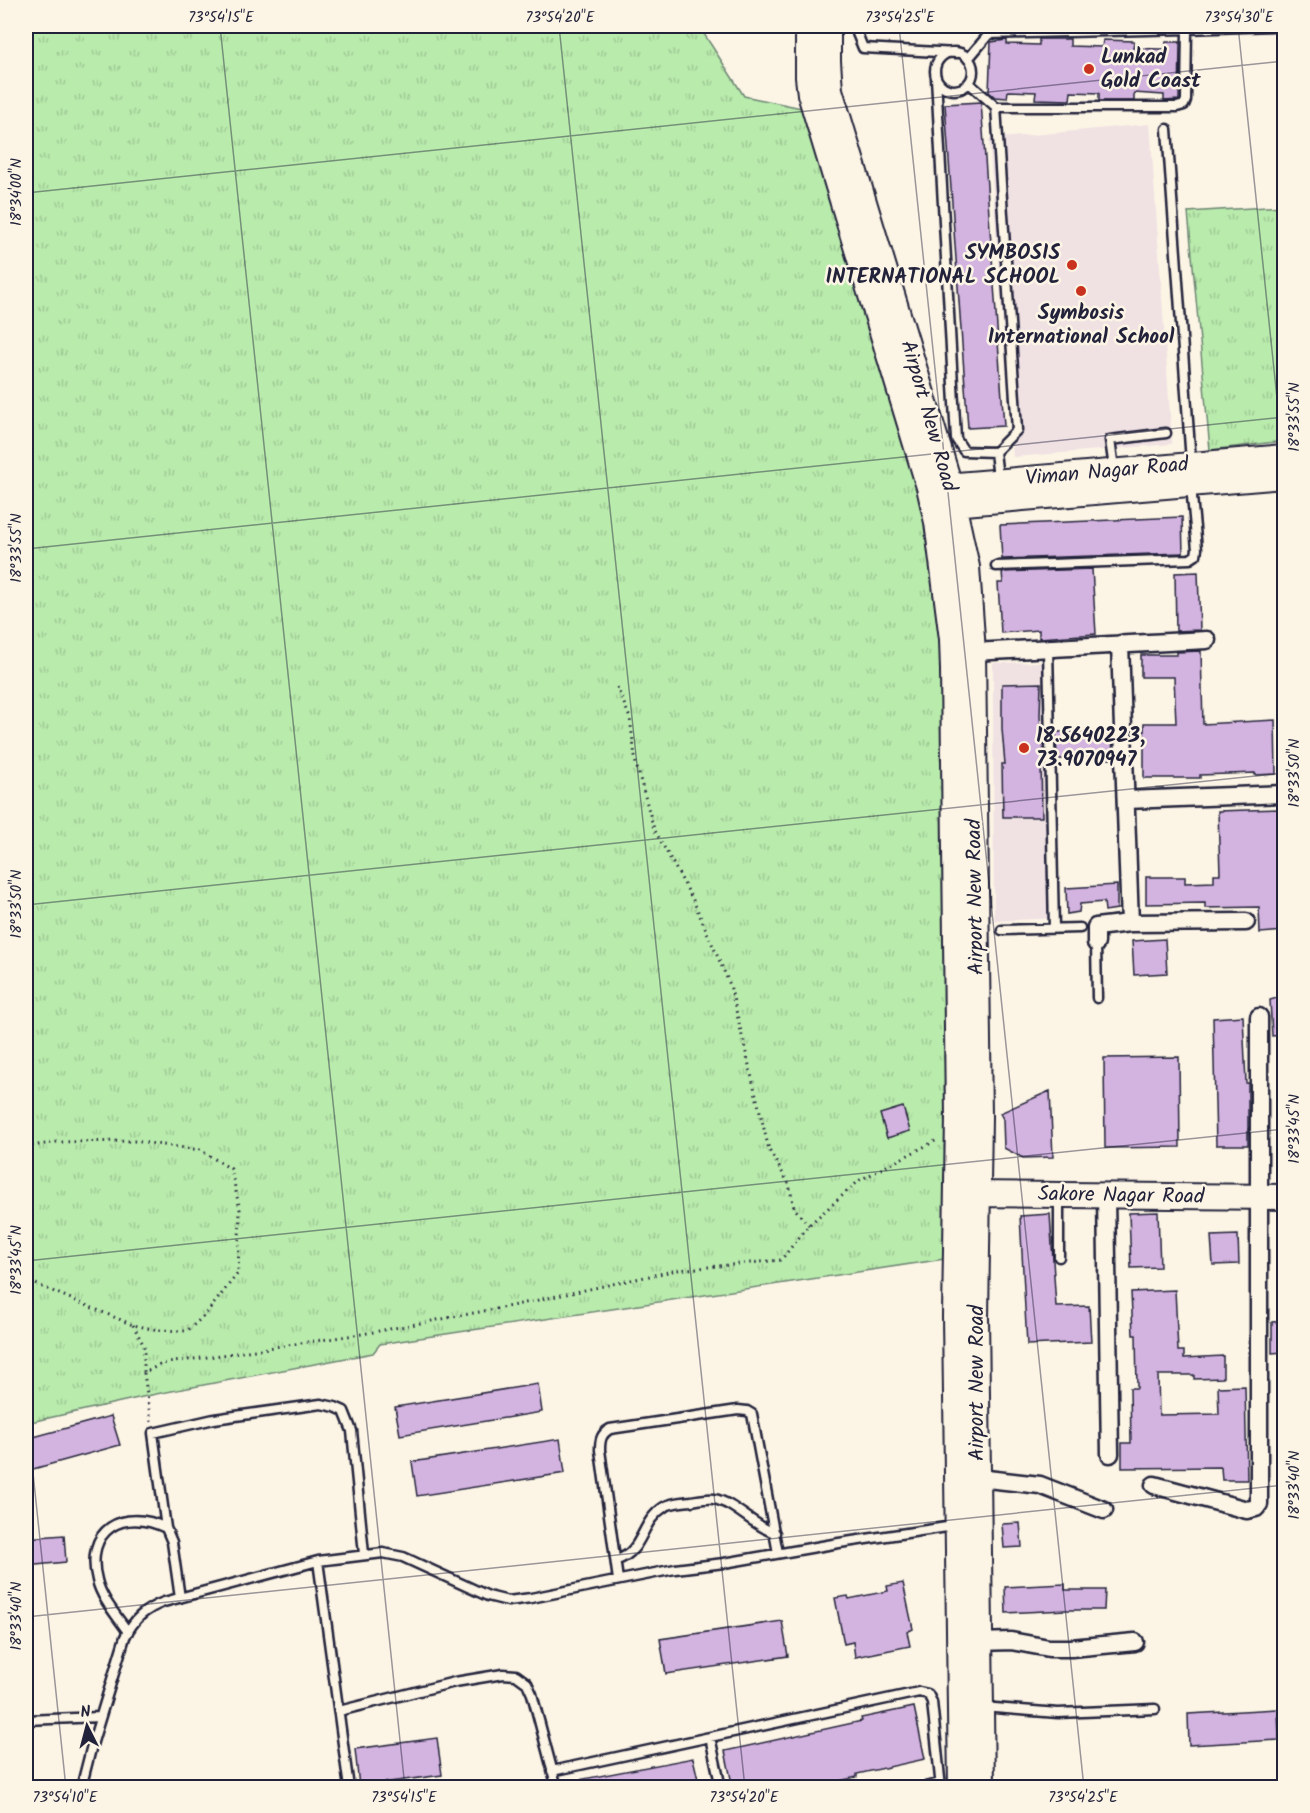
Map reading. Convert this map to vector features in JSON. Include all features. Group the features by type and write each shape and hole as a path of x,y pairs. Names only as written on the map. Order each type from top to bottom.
{"main road":[{"name":"Airport New Road","path":"808,26 808,77 814,108 967,567 973,652 968,1194 976,1317 982,1788"},
{"name":"Airport New Road","path":"828,26 828,76 834,103 942,496 937,522 952,639 958,1129 968,1194 956,1328 958,1525 948,1786"},
{"name":"Viman Nagar Road","path":"942,496 1191,474 1284,458"},
{"name":"Viman Nagar Road","path":"942,496 998,482 1114,472 1284,476"},
{"name":"Sakore Nagar Road","path":"968,1194 1284,1197"}],"street":[{"path":"973,652 1208,640"},
{"path":"1120,644 1130,923"},
{"path":"1126,800 1284,794"},
{"path":"1096,943 1096,927 1130,923 1246,922"},
{"path":"1154,1485 1247,1510 1256,1508 1259,1504 1259,1017"},
{"path":"1106,1196 1110,1454"},
{"path":"978,1478 1040,1485 1104,1510"},
{"path":"980,1642 1011,1641 1049,1648 1135,1642"}],"lane":[{"path":"854,26 863,48 957,53 968,58 973,70 969,82 958,89 945,88 936,78"},
{"path":"968,58 988,30 1274,26"},
{"path":"969,82 996,107 1177,107 1184,105 1186,100 1187,29"},
{"path":"957,53 944,55 939,60 935,72 956,439 964,451 995,452 1017,430 996,107"},
{"path":"996,566 1190,559 1196,555 1167,129"},
{"path":"1114,472 1110,440 1166,433"},
{"path":"995,452 998,482"},
{"path":"1048,648 1054,928"},
{"path":"1002,930 1080,928"},
{"path":"1096,943 1097,998"},
{"path":"1059,1195 1059,1257"},
{"path":"180,1598 172,1542 166,1528 153,1433 214,1419 321,1404 344,1411 352,1431 364,1554"},
{"path":"618,1580 600,1450 600,1440 604,1432 610,1429 738,1410 752,1414 778,1553"},
{"path":"617,1560 632,1553 654,1516 664,1507 674,1503 715,1499 727,1504 763,1529 775,1533"},
{"path":"128,1632 97,1583 94,1565 100,1536 109,1527 122,1522 152,1521 166,1528"},
{"path":"81,1788 100,1717 133,1622 147,1608 180,1598 318,1561 364,1554 383,1554 403,1557 488,1596 508,1600 531,1598 675,1569 958,1525"},
{"path":"318,1561 349,1788"},
{"path":"339,1711 455,1682 503,1674 516,1675 527,1683 532,1694 557,1788"},
{"path":"552,1771 919,1692 928,1694 932,1702 948,1786 921,1788"},
{"path":"981,1706 1058,1713 1155,1709"},
{"path":"26,1720 100,1717"},
{"path":"710,1737 721,1788"}],"path":[{"path":"617,687 630,718 636,764 654,829 693,900 730,985 769,1150 789,1184 794,1208 809,1225"},
{"path":"144,1373 161,1364 368,1333 511,1306 677,1270 781,1260 809,1225 860,1180 958,1129"},
{"path":"26,1147 57,1142 134,1141 200,1150 231,1169 240,1210 238,1274 205,1315 187,1331 158,1330 133,1325 26,1280"},
{"path":"133,1325 144,1346 144,1373 153,1433"}],"shaded area":[{"name":"Symbosis International School","path":"1150,124 1172,444 1013,457 989,139"},
{"path":"1053,662 1056,918 994,921 993,663"}],"green space":[{"path":"26,26 699,26 744,96 806,109 932,526 943,613 948,1124 944,1259 380,1344 373,1353 156,1394 26,1423"},
{"path":"1284,206 1284,441 1210,450 1188,212"}],"building":[{"name":"Lunkad Gold Coast","path":"1039,39 1070,39 1070,46 1102,47 1103,40 1134,41 1133,48 1158,49 1165,49 1166,42 1180,42 1179,100 1164,101 1164,95 1134,93 1134,101 1099,101 1099,93 1071,92 1070,100 1035,99 1036,92 1008,91 1007,98 995,97 989,92 991,42 1007,40 1007,44 1039,45"},
{"path":"981,102 1004,426 968,428 945,104"},
{"path":"1182,517 1183,553 1002,559 1000,525"},
{"path":"1092,569 1096,634 1039,638 1039,630 1001,633 998,583 1003,583 1002,572"},
{"path":"1198,572 1200,630 1176,631 1175,573"},
{"path":"1201,651 1203,724 1275,720 1276,774 1144,778 1144,723 1176,723 1174,677 1141,677 1141,655 1177,655 1177,652"},
{"name":"18.5640223, 73.9070947","path":"1041,683 1040,716 1044,762 1041,763 1042,817 1003,817 1002,764 1005,764 1002,684"},
{"path":"1056,732 1112,732 1113,759 1057,759"},
{"path":"1281,809 1284,931 1260,933 1259,907 1205,908 1205,903 1146,904 1146,877 1185,877 1185,883 1214,882 1214,874 1220,874 1218,811"},
{"path":"1117,885 1117,909 1105,911 1104,902 1080,904 1079,912 1067,914 1066,888"},
{"path":"1165,939 1167,973 1134,975 1132,941"},
{"path":"1284,996 1284,1035 1272,1036 1270,1000"},
{"path":"1243,1016 1246,1083 1248,1083 1248,1145 1216,1145 1213,1018"},
{"path":"1179,1057 1180,1147 1105,1148 1104,1058"},
{"path":"1050,1091 1053,1157 1023,1158 1004,1148 1003,1119 1000,1113"},
{"path":"903,1107 910,1131 887,1138 880,1114"},
{"path":"1158,1212 1160,1267 1131,1268 1129,1213"},
{"path":"1050,1214 1056,1307 1089,1306 1091,1342 1027,1345 1020,1216"},
{"path":"1238,1235 1239,1264 1213,1265 1211,1236"},
{"path":"1175,1290 1178,1351 1184,1351 1184,1358 1223,1356 1223,1378 1194,1379 1194,1375 1158,1375 1159,1415 1219,1414 1218,1387 1245,1386 1247,1480 1222,1480 1221,1467 1122,1468 1122,1443 1131,1443 1130,1388 1137,1388 1136,1335 1133,1335 1131,1292"},
{"path":"1284,1321 1284,1352 1272,1353 1272,1322"},
{"path":"538,1384 542,1412 400,1435 395,1407"},
{"path":"111,1416 120,1445 26,1471 26,1439"},
{"path":"560,1439 565,1473 417,1496 412,1462"},
{"path":"1020,1523 1022,1547 1004,1548 1002,1524"},
{"path":"64,1535 66,1562 26,1566 26,1538"},
{"path":"903,1583 913,1629 907,1632 910,1646 855,1657 853,1642 844,1644 835,1598 848,1596 849,1599 888,1591 887,1586"},
{"path":"1065,1584 1065,1590 1105,1590 1104,1610 1006,1613 1005,1587"},
{"path":"782,1621 788,1656 666,1674 660,1639"},
{"path":"914,1707 925,1759 807,1788 764,1788 763,1784 748,1788 733,1788 725,1751 862,1721 861,1718"},
{"path":"1278,1709 1279,1740 1189,1745 1188,1714"},
{"path":"437,1738 442,1775 359,1786 355,1749"},
{"path":"693,1758 700,1788 569,1788 568,1782"}],"place":[{"name":"Lunkad Gold Coast","path":"1089,69"},
{"name":"SYMBOSIS INTERNATIONAL SCHOOL","path":"1072,265"},
{"name":"Symbosis International School","path":"1081,291"},
{"name":"18.5640223, 73.9070947","path":"1024,748"}]}
